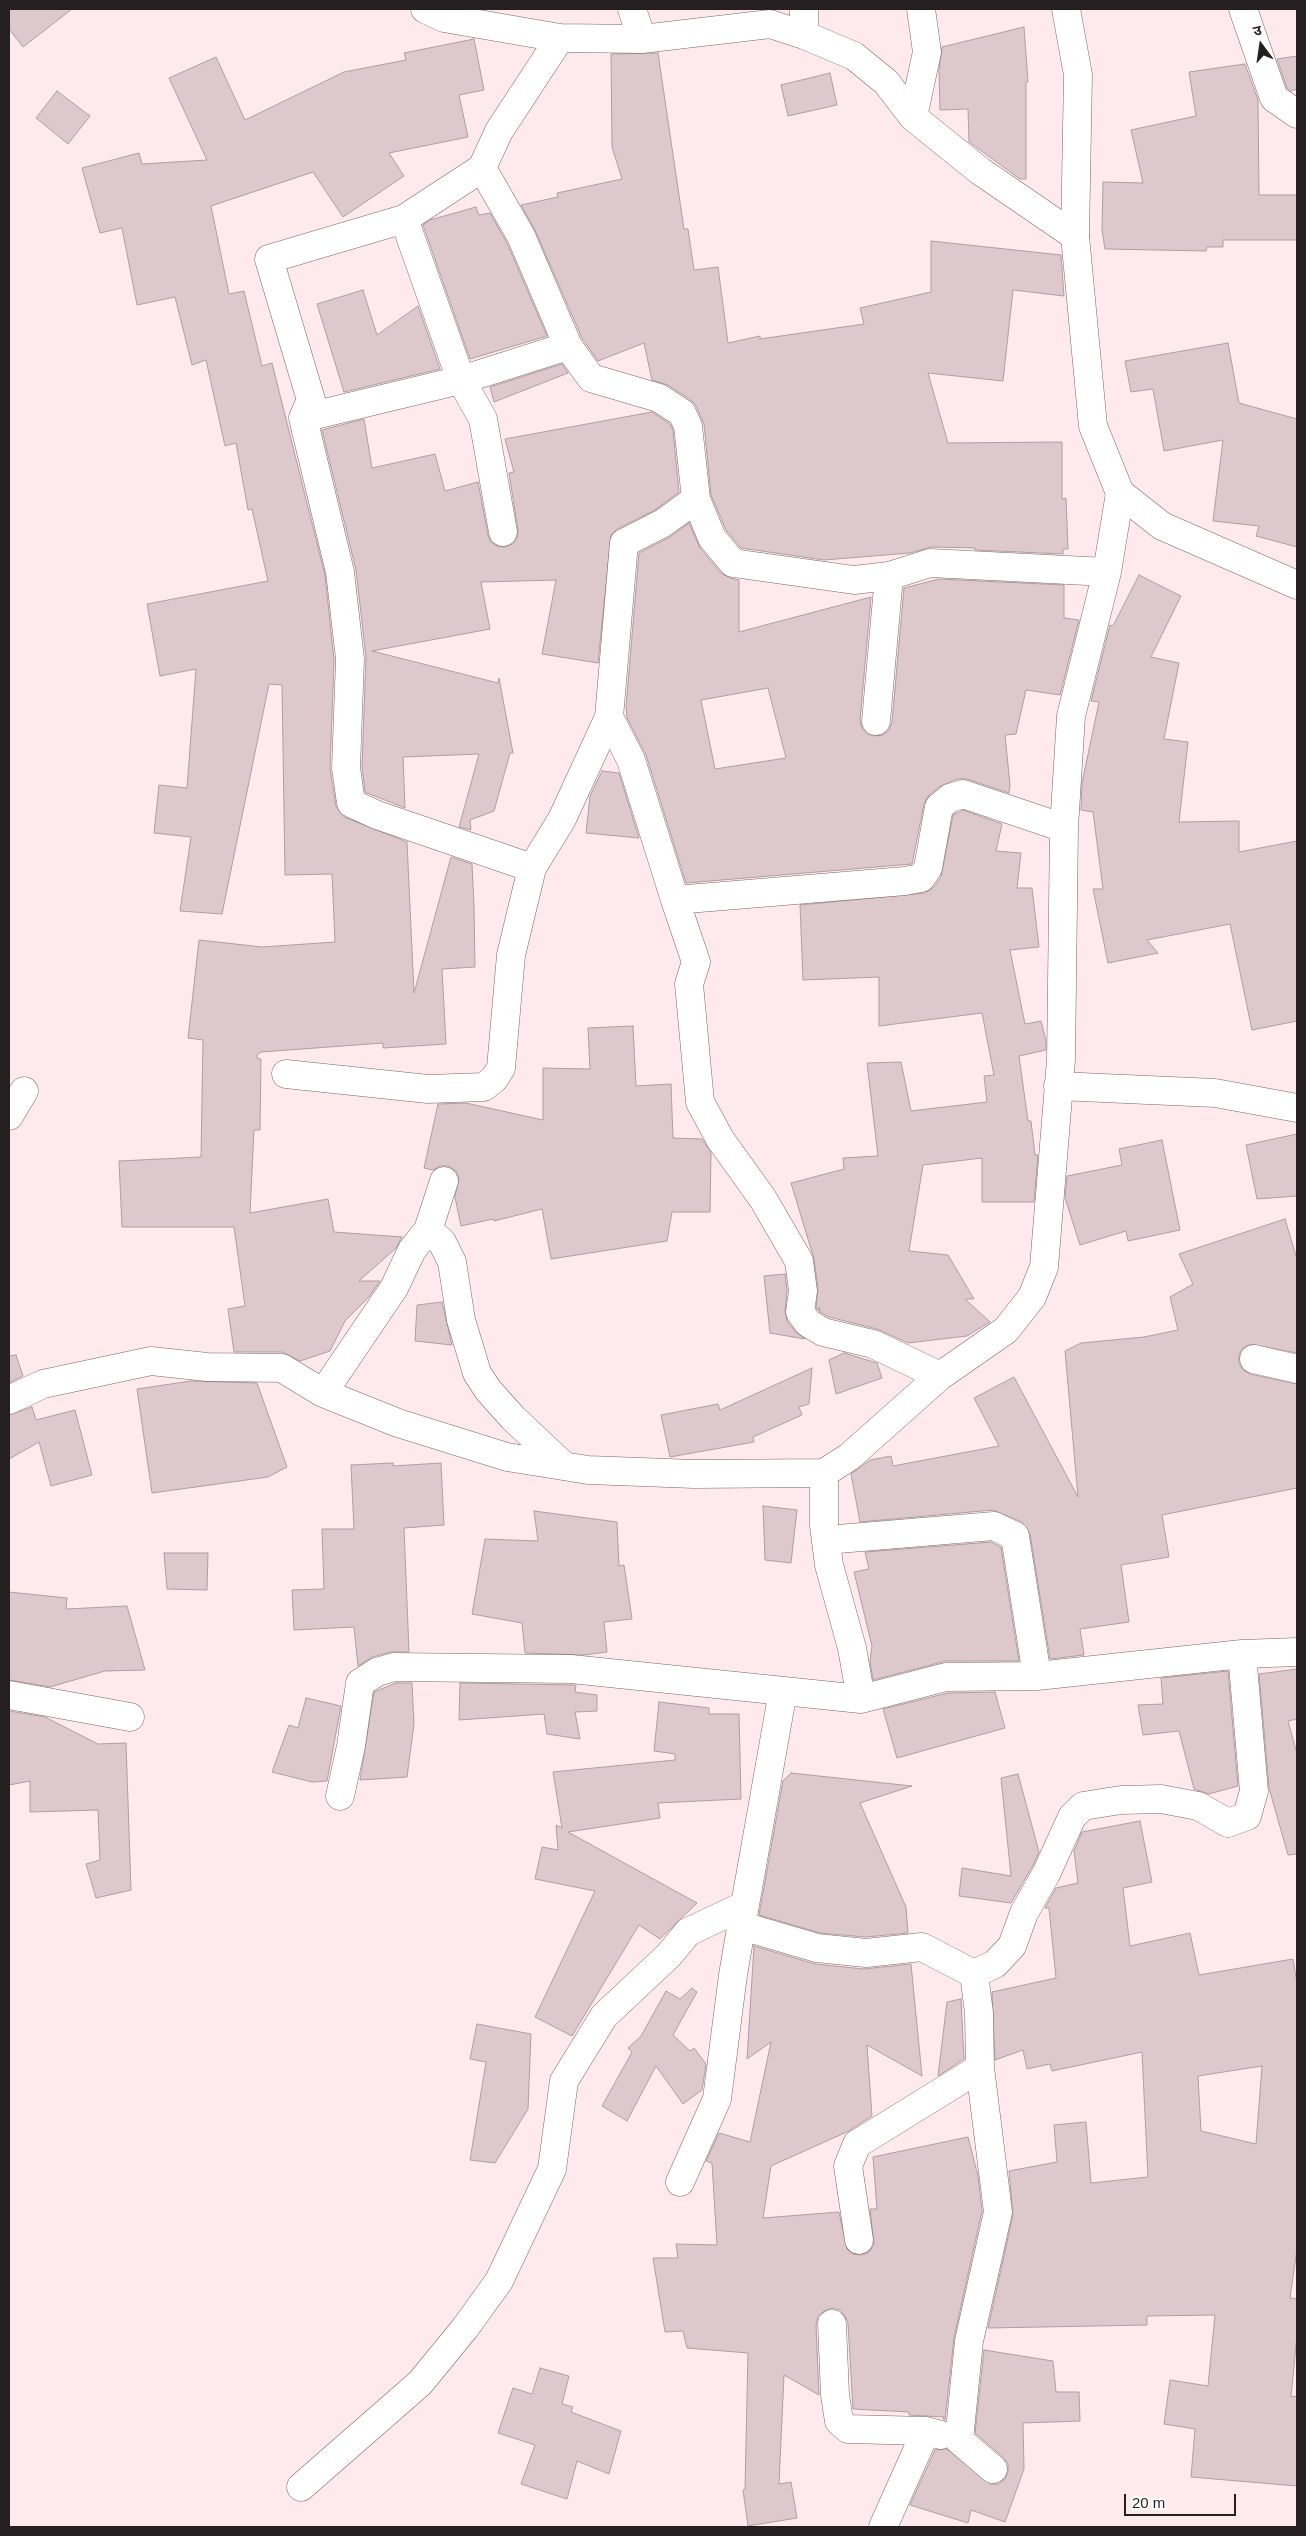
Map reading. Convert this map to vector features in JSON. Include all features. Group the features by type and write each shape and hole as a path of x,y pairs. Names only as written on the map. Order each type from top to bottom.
{"street":[{"path":"424,9 444,18 560,38 642,39 770,24 804,22 854,56 886,82 913,117 980,171 1075,236"},
{"path":"632,9 642,39"},
{"path":"913,117 927,52 921,9"},
{"path":"1066,9 1078,75 1075,236 1093,426 1120,493 1162,526 1297,585"},
{"path":"1243,9 1274,98 1297,114"},
{"path":"532,868 377,815 351,803 346,768 350,659 340,572 303,418 312,400 270,259 404,219 482,168 499,131 560,38"},
{"path":"482,168 521,236 568,346 591,378 659,398 682,413 688,426 696,499 712,538 733,563 854,580 889,576 930,563 1106,572"},
{"path":"404,219 462,380 483,418 503,532"},
{"path":"303,418 462,380 568,346"},
{"path":"9,1400 42,1384 151,1361 207,1367 282,1368 322,1393 398,1423 507,1457 588,1470 694,1474 824,1473 849,1457 940,1376 1006,1330 1032,1296 1044,1267 1058,1086 1064,828 1071,716 1106,572 1120,493"},
{"path":"286,1074 428,1090 484,1087 494,1080 500,1068 511,955 532,868 562,819 609,716 624,543 663,523 696,499"},
{"path":"876,721 889,576"},
{"path":"609,716 631,760 696,962 689,984 700,1102 720,1139 764,1198 799,1261 803,1291 800,1312 808,1323 823,1332 873,1344 940,1376"},
{"path":"675,900 905,881 921,878 928,868 939,807 950,798 963,794 1064,828"},
{"path":"1058,1086 1215,1093 1297,1108"},
{"path":"9,1116 24,1092"},
{"path":"322,1393 394,1288 412,1250 428,1230 444,1180"},
{"path":"428,1230 442,1242 452,1262 461,1320 477,1373 488,1390 513,1418 564,1466"},
{"path":"1254,1359 1297,1369"},
{"path":"824,1473 826,1540 829,1565 852,1648 861,1699"},
{"path":"826,1540 994,1526 1015,1536 1037,1676"},
{"path":"340,1796 351,1746 360,1683 378,1672 394,1667 571,1670 861,1699 946,1677 1037,1676 1242,1654 1297,1652"},
{"path":"974,1974 995,1964 1012,1946 1024,1913 1046,1874 1072,1817 1083,1806 1121,1800 1161,1799 1198,1806 1228,1824 1247,1816 1254,1791 1242,1654"},
{"path":"680,2182 717,2099 743,1915 783,1691"},
{"path":"9,1695 130,1717"},
{"path":"301,2487 420,2383 465,2328 499,2281 552,2169 564,2081 604,2016 669,1955 688,1932 743,1915 817,1948 866,1953 922,1947 974,1974"},
{"path":"959,2440 969,2341 998,2212 980,2068 979,2013 974,1974"},
{"path":"860,2240 848,2166 857,2144 980,2068"},
{"path":"832,2324 834,2395 838,2421 848,2429 926,2431 959,2440 993,2469"},
{"path":"884,2527 926,2431"}],"building":[{"path":"9,9 72,9 23,47 9,29"},
{"path":"1024,27 1028,82 1026,82 1026,179 1020,179 969,142 968,109 940,110 939,70 942,47"},
{"path":"474,39 484,90 459,95 468,137 389,153 404,176 343,217 313,172 211,206 229,294 244,291 262,366 272,363 325,575 334,660 330,768 336,806 344,817 407,842 414,993 451,857 472,864 474,905 475,967 442,969 446,1044 383,1048 383,1043 261,1052 257,1055 257,1058 261,1059 260,1130 254,1130 250,1213 328,1199 334,1232 402,1237 396,1248 359,1281 380,1281 369,1297 345,1321 330,1351 300,1361 282,1352 234,1352 228,1309 245,1306 234,1227 122,1227 119,1161 201,1157 203,1040 188,1038 199,940 262,947 335,942 332,874 285,875 282,685 269,684 222,914 180,911 191,837 154,833 159,785 187,788 196,669 160,676 147,604 268,581 252,509 248,510 236,443 225,446 206,360 192,365 175,297 137,305 122,228 100,233 82,168 139,153 142,164 207,160 169,78 216,57 245,120 344,72 406,60 404,53"},
{"path":"658,53 684,229 688,229 694,270 718,267 728,343 760,336 760,339 864,324 860,308 931,292 931,241 1061,255 1064,296 1013,290 1003,381 928,373 948,443 1062,442 1062,499 1066,498 1068,549 1063,549 1063,554 931,547 910,553 824,560 741,548 726,530 711,495 704,424 696,406 691,400 668,385 652,380 644,343 598,361 582,338 535,230 521,205 558,197 557,193 622,179 612,147 611,54"},
{"path":"1297,56 1297,89 1291,91 1287,88 1277,59"},
{"path":"1245,64 1258,100 1259,195 1297,195 1297,240 1223,240 1223,247 1207,247 1206,251 1105,249 1102,230 1103,182 1143,183 1131,130 1196,116 1189,72"},
{"path":"830,73 837,105 788,116 781,85"},
{"path":"57,91 90,116 68,144 36,118"},
{"path":"476,207 479,215 490,213 507,243 547,336 470,359 423,225 430,220"},
{"path":"363,290 377,335 418,306 440,369 344,392 317,304"},
{"path":"1228,343 1239,403 1297,419 1297,547 1256,536 1259,526 1213,521 1223,440 1164,451 1153,389 1131,392 1125,361"},
{"path":"562,364 568,373 494,402 490,387"},
{"path":"652,412 670,424 673,430 679,492 655,510 617,529 611,535 598,663 542,654 556,580 481,582 490,629 372,651 498,683 499,678 513,753 510,753 494,811 470,820 471,830 459,827 479,754 403,757 405,808 365,792 362,767 366,657 356,570 322,430 364,419 372,468 435,454 445,491 478,482 488,535 491,542 497,546 505,547 513,544 517,538 518,530 509,473 514,472 505,439"},
{"path":"689,523 700,548 721,573 739,580 739,632 871,597 860,720 862,728 867,734 874,736 883,735 889,730 892,722 904,588 939,579 1064,585 1064,618 1079,620 1060,695 1026,690 1016,734 1005,735 1010,785 1009,793 967,779 958,779 940,786 929,795 924,804 912,864 686,883 646,755 627,718 626,707 639,553 670,537","holes":["768,688 786,758 715,769 701,700"]},
{"path":"1139,575 1181,596 1151,657 1179,663 1164,739 1188,742 1179,822 1239,821 1239,852 1297,841 1297,1021 1252,1030 1230,924 1147,940 1158,953 1108,963 1093,889 1103,889 1093,812 1081,810 1082,783 1099,702 1091,701 1110,625 1113,626"},
{"path":"602,771 619,773 639,838 586,833 590,796"},
{"path":"963,810 1002,824 996,851 1021,853 1017,888 1032,888 1039,947 1010,950 1025,1024 1041,1021 1046,1041 1046,1050 1019,1056 1028,1121 1031,1121 1035,1155 1038,1155 1034,1202 982,1202 982,1158 923,1165 909,1251 948,1255 974,1299 965,1299 990,1322 967,1336 908,1343 877,1329 829,1317 820,1312 819,1307 819,1311 816,1308 818,1289 814,1259 791,1183 844,1169 843,1158 878,1156 867,1063 901,1062 911,1111 987,1102 984,1076 994,1075 982,1013 879,1026 879,977 803,980 800,905 925,893 934,887 941,877 953,815"},
{"path":"633,1026 636,1086 671,1084 673,1138 702,1139 711,1153 710,1212 672,1212 667,1241 551,1259 542,1209 494,1221 493,1219 461,1226 455,1197 459,1178 456,1171 448,1166 440,1166 433,1170 424,1168 438,1104 466,1103 543,1120 543,1068 590,1069 588,1028"},
{"path":"1297,1134 1297,1196 1257,1199 1246,1145"},
{"path":"1162,1140 1180,1230 1128,1241 1126,1231 1080,1245 1065,1198 1067,1176 1122,1165 1119,1149"},
{"path":"1285,1219 1297,1259 1297,1353 1250,1344 1242,1349 1239,1355 1239,1363 1243,1370 1250,1374 1297,1384 1297,1488 1162,1515 1169,1557 1121,1565 1129,1622 1080,1629 1084,1655 1050,1659 1030,1534 1022,1522 993,1510 860,1522 851,1474 870,1460 891,1456 893,1466 999,1446 974,1398 1014,1377 1078,1497 1065,1351 1081,1343 1144,1337 1178,1330 1170,1297 1193,1284 1179,1254"},
{"path":"785,1274 787,1291 785,1311 787,1321 805,1339 770,1333 764,1276"},
{"path":"442,1302 452,1345 415,1341 417,1305"},
{"path":"844,1353 877,1363 882,1378 836,1394 829,1360"},
{"path":"16,1355 23,1376 9,1383 9,1356"},
{"path":"812,1368 809,1404 799,1407 802,1415 753,1437 754,1442 670,1457 661,1415 718,1404 720,1410"},
{"path":"191,1381 257,1383 287,1467 268,1477 152,1493 137,1389"},
{"path":"32,1407 36,1420 75,1410 92,1475 51,1486 39,1442 9,1459 9,1415"},
{"path":"393,1463 393,1466 441,1463 444,1525 404,1528 409,1652 390,1652 372,1657 358,1666 354,1627 294,1630 292,1590 324,1589 322,1529 354,1529 351,1465"},
{"path":"763,1506 797,1510 791,1563 765,1560"},
{"path":"534,1511 617,1522 619,1566 624,1565 632,1619 604,1622 607,1652 584,1655 525,1653 522,1623 472,1614 485,1539 538,1541"},
{"path":"991,1542 1001,1547 1019,1661 946,1661 873,1680 870,1661 872,1646 854,1572 869,1569 865,1552"},
{"path":"164,1553 208,1553 207,1590 167,1589"},
{"path":"9,1592 67,1598 66,1609 127,1606 145,1670 105,1671 50,1687 9,1680"},
{"path":"1297,1669 1297,1719 1288,1721 1297,1754 1297,1854 1288,1855 1269,1788 1259,1674"},
{"path":"1228,1671 1238,1786 1209,1794 1194,1789 1179,1731 1143,1735 1138,1705 1163,1704 1161,1678"},
{"path":"396,1683 412,1683 414,1724 407,1777 360,1780 374,1692"},
{"path":"460,1683 576,1685 575,1692 597,1695 597,1711 575,1712 580,1739 547,1734 544,1714 459,1720"},
{"path":"995,1692 1005,1728 897,1758 883,1709 948,1693"},
{"path":"306,1698 341,1706 327,1781 312,1782 272,1772 289,1725 298,1728"},
{"path":"659,1702 709,1708 709,1714 739,1714 741,1799 658,1803 660,1818 568,1832 697,1903 660,1939 639,1925 572,2036 535,2017 595,1891 535,1879 542,1847 558,1850 556,1825 562,1828 553,1772 675,1760 675,1754 654,1751"},
{"path":"9,1711 45,1717 98,1744 126,1743 131,1890 96,1898 86,1864 100,1860 98,1810 30,1812 30,1781 9,1785"},
{"path":"791,1773 912,1786 860,1803 906,1907 908,1933 866,1937 820,1933 759,1915 783,1781"},
{"path":"1018,1774 1039,1852 1032,1867 1011,1903 959,1896 962,1868 1011,1876 1001,1778"},
{"path":"1140,1821 1152,1882 1123,1888 1130,1946 1190,1933 1199,1975 1293,1959 1297,1983 1297,2249 1290,2298 1297,2299 1297,2335 1291,2397 1297,2396 1297,2486 1191,2477 1195,2429 1164,2424 1170,2380 1208,2386 1215,2315 1147,2316 1147,2325 988,2328 1013,2215 1009,2171 1057,2162 1054,2125 1086,2122 1091,2183 1148,2177 1142,2052 1052,2071 1050,2064 1027,2069 1023,2050 995,2060 992,1992 1056,1978 1049,1908 1045,1908 1056,1888 1078,1883 1074,1851 1082,1832","holes":["1262,2066 1256,2144 1201,2131 1198,2076"]},
{"path":"754,1946 815,1964 864,1969 911,1964 922,2076 867,2045 872,2116 849,2131 771,2166 763,2218 839,2212 847,2249 853,2254 862,2255 869,2252 874,2245 870,2209 877,2209 873,2157 968,2137 978,2176 982,2211 954,2338 945,2420 943,2419 944,2417 909,2415 909,2412 853,2409 848,2323 840,2310 832,2308 824,2311 818,2316 816,2325 819,2395 784,2375 779,2484 791,2482 797,2518 748,2526 743,2490 745,2489 748,2353 687,2348 683,2331 665,2332 653,2258 678,2258 676,2244 717,2245 712,2163 706,2161 719,2133 750,2142 771,2042 747,2059"},
{"path":"692,1988 697,1992 673,2035 690,2051 694,2048 706,2064 702,2090 683,2104 656,2066 627,2121 602,2106 632,2052 628,2048 641,2036 666,1991 680,1999"},
{"path":"961,1999 964,2059 938,2076 947,2002"},
{"path":"477,2024 531,2034 528,2109 495,2163 470,2160 486,2062 470,2059"},
{"path":"984,2350 1053,2361 1056,2392 1079,2392 1080,2421 1023,2423 1024,2469 1005,2522 971,2510 968,2523 910,2505 935,2450 947,2449 990,2484 999,2484 1005,2479 1008,2472 1008,2464 1003,2457 975,2433"},
{"path":"540,2368 569,2376 562,2404 573,2407 571,2412 621,2431 609,2474 577,2461 567,2499 521,2484 535,2445 498,2433 513,2388 532,2394"}]}
